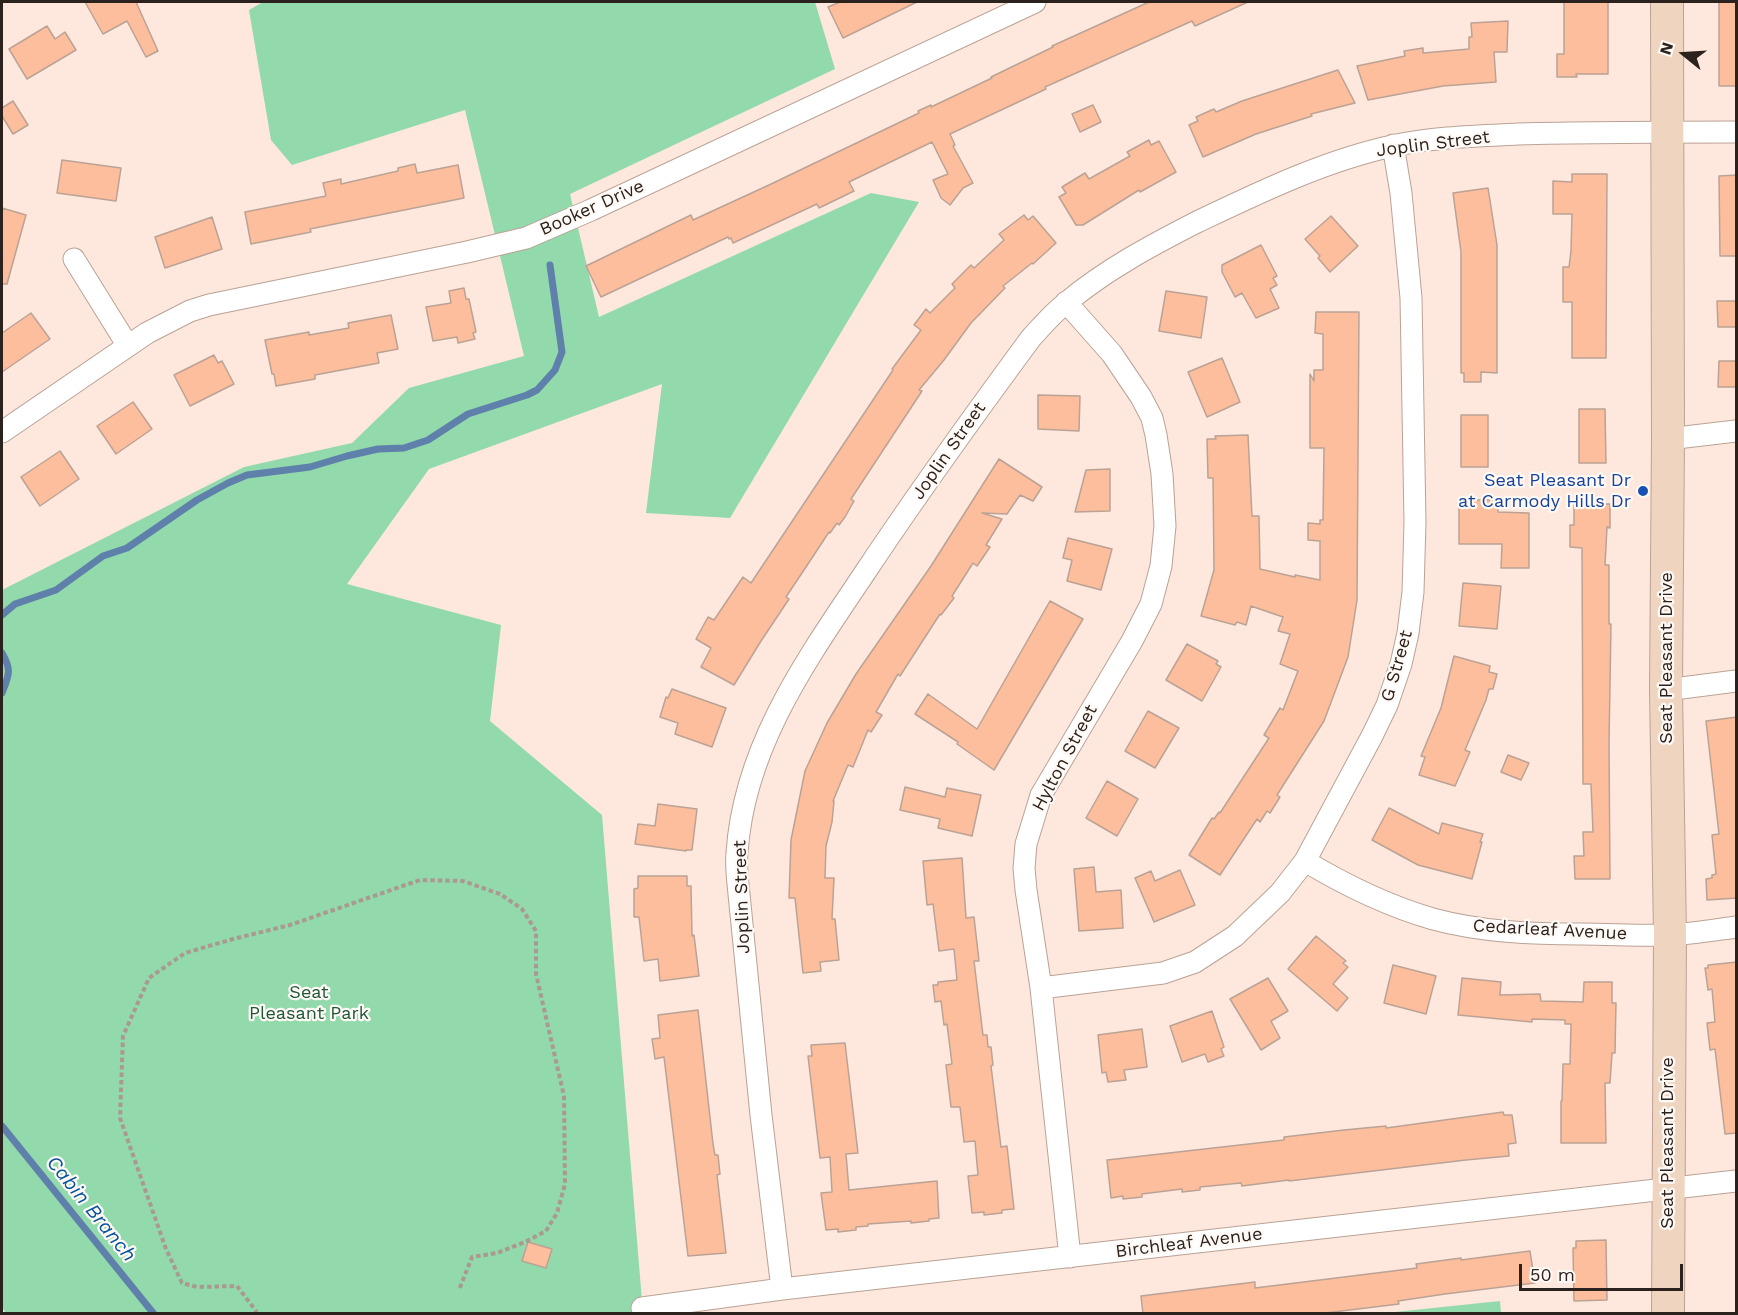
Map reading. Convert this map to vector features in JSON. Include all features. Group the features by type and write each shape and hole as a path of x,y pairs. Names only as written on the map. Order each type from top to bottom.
{"street":[{"name":"Booker Drive","path":"2,432 128,346 167,322 209,304 466,252 526,237 591,210 1035,2"},
{"name":"Seat Pleasant Drive","path":"1667,2 1666,690 1670,935 1668,1314"},
{"name":"Joplin Street","path":"782,1289 761,1115 738,885 739,834 752,775 763,744 782,704 828,628 903,516 1031,338 1066,302 1122,264 1182,230 1272,187 1323,166 1393,145 1481,136 1600,131 1737,132"},
{"name":"G Street","path":"1041,988 1152,975 1180,969 1210,954 1235,936 1280,893 1305,861 1387,705 1401,664 1411,616 1415,522 1411,298 1401,193 1393,145"},
{"path":"74,259 128,346"},
{"name":"Hylton Street","path":"1066,302 1112,354 1141,397 1152,418 1162,474 1165,526 1161,566 1151,604 1132,641 1046,787 1026,844 1024,868 1041,988 1070,1257"},
{"path":"1668,438 1737,430"},
{"path":"1666,690 1737,681"},
{"name":"Cedarleaf Avenue","path":"1305,861 1381,901 1409,912 1456,925 1548,934 1670,935 1737,927"},
{"name":"Birchleaf Avenue","path":"642,1308 782,1289 1737,1181"}],"path":[{"path":"255,1314 256,1311 237,1286 197,1287 182,1283 166,1249 120,1118 123,1036 149,978 185,952 290,925 420,880 463,881 500,894 522,909 536,931 536,974 564,1096 565,1184 557,1213 546,1231 525,1242 497,1252 472,1257 459,1290"}],"green space":[{"name":"Seat Pleasant Park","path":"263,2 815,2 835,69 570,194 599,317 871,193 919,202 730,518 646,513 662,384 429,469 347,584 501,625 490,721 602,815 643,1313 6,1314 2,1307 2,590 244,467 352,443 409,388 524,356 465,110 292,165 271,140 249,10"},
{"path":"1500,1301 1501,1313 1385,1313"}],"building":[{"path":"85,2 136,2 158,51 146,57 127,21 103,34"},
{"path":"840,2 917,2 843,38 828,7"},
{"path":"1149,2 1248,2 1195,26 1192,21 1045,87 1046,89 950,134 955,145 953,146 973,183 963,188 950,205 941,198 933,180 948,174 932,142 849,182 854,191 819,208 817,204 733,243 728,237 601,297 586,266 691,215 693,220 769,185 919,113 918,111 992,78 1052,46"},
{"path":"1564,2 1608,2 1608,74 1576,74 1577,77 1557,77 1557,54 1564,54"},
{"path":"1719,2 1737,2 1737,86 1719,86"},
{"path":"1508,21 1507,52 1494,52 1496,82 1443,86 1368,100 1357,66 1405,56 1404,51 1423,48 1423,53 1469,49 1469,37 1472,37 1471,23"},
{"path":"47,26 55,39 65,32 76,50 27,79 9,49"},
{"path":"1338,70 1355,103 1311,114 1312,116 1256,134 1203,157 1189,125 1198,121 1196,117 1214,109 1216,112 1242,101"},
{"path":"13,101 28,125 13,134 2,116 2,108"},
{"path":"1093,105 1101,122 1080,132 1072,114"},
{"path":"1149,140 1151,145 1159,141 1176,172 1140,192 1139,190 1083,225 1076,225 1059,197 1066,193 1062,187 1085,173 1089,179 1130,156 1127,152"},
{"path":"62,160 121,168 116,201 57,193"},
{"path":"415,164 417,173 458,165 464,198 310,229 311,232 251,244 245,212 326,196 323,183 341,179 341,184 398,171 398,168"},
{"path":"1572,174 1607,174 1606,358 1572,358 1572,302 1563,302 1563,267 1569,267 1572,214 1553,214 1553,181 1572,182"},
{"path":"1737,175 1737,256 1720,256 1719,176"},
{"path":"1488,188 1497,245 1497,373 1481,372 1481,382 1464,382 1464,373 1461,373 1461,252 1453,193"},
{"path":"2,208 26,215 7,284 2,284"},
{"path":"1024,215 1028,220 1033,216 1056,243 1033,264 1003,286 1005,288 971,323 919,390 922,391 851,499 854,501 845,517 829,532 786,597 789,599 734,685 701,667 711,648 696,639 708,617 714,620 743,577 751,583 892,369 921,330 914,325 926,309 930,313 955,288 952,284 971,265 974,268 1004,240 999,234"},
{"path":"1331,216 1358,246 1330,272 1305,239"},
{"path":"212,217 222,249 165,268 155,237"},
{"path":"1261,245 1277,276 1273,278 1277,285 1270,289 1279,308 1256,318 1242,293 1235,297 1222,272 1222,265"},
{"path":"464,288 466,299 469,299 476,332 473,333 475,339 458,343 457,337 433,341 426,307 451,303 449,291"},
{"path":"1166,291 1207,297 1201,338 1159,331"},
{"path":"1717,301 1737,301 1737,327 1718,327"},
{"path":"1316,312 1359,312 1357,600 1348,657 1324,721 1277,795 1280,797 1270,813 1267,811 1260,822 1257,819 1220,875 1189,855 1212,818 1214,819 1220,813 1269,738 1264,735 1280,708 1283,710 1298,671 1280,664 1290,634 1278,631 1283,617 1251,606 1246,625 1237,622 1235,625 1201,616 1214,570 1213,478 1208,478 1207,439 1216,439 1215,436 1248,435 1252,516 1259,516 1260,569 1320,580 1320,541 1308,540 1308,523 1320,524 1320,520 1323,520 1324,448 1310,448 1310,374 1314,381 1314,370 1323,370 1323,334 1315,333"},
{"path":"31,313 50,339 2,372 2,333"},
{"path":"391,315 398,349 377,353 379,363 315,375 315,379 276,386 265,340 349,328 348,323"},
{"path":"214,355 218,363 222,361 234,384 190,406 174,375"},
{"path":"1222,358 1240,402 1207,417 1188,372"},
{"path":"1719,361 1737,361 1737,387 1718,387"},
{"path":"1038,395 1080,396 1079,431 1038,429"},
{"path":"133,402 152,429 116,454 97,426"},
{"path":"1579,409 1605,409 1606,463 1579,463"},
{"path":"1461,415 1488,415 1488,467 1461,467"},
{"path":"60,451 79,479 40,506 21,477"},
{"path":"999,459 1042,487 1033,501 1020,495 1007,514 982,513 1002,519 986,545 990,547 977,566 973,563 952,596 954,598 940,614 900,676 898,674 876,712 882,715 871,732 868,730 853,767 848,765 833,801 832,822 826,846 825,878 834,878 832,919 835,919 839,960 820,962 821,971 803,973 795,898 789,898 791,840 805,771 827,723 856,674 931,566"},
{"path":"1110,469 1110,511 1075,512 1086,470"},
{"path":"1459,500 1498,500 1498,512 1529,513 1529,568 1501,568 1502,544 1459,544"},
{"path":"1574,504 1610,504 1610,528 1607,527 1605,565 1609,565 1609,624 1611,624 1610,879 1575,879 1574,856 1584,856 1583,832 1593,832 1591,784 1583,784 1582,548 1570,547 1570,525 1574,525"},
{"path":"1068,538 1112,549 1101,590 1067,581 1072,560 1063,558"},
{"path":"1463,583 1501,586 1497,629 1459,626"},
{"path":"1050,601 1083,619 994,770 957,744 958,742 915,714 928,694 977,729"},
{"path":"1187,644 1218,661 1216,664 1221,667 1202,701 1166,680"},
{"path":"1454,656 1490,666 1489,672 1497,674 1493,689 1489,689 1465,750 1470,752 1455,786 1419,775 1425,757 1421,756 1441,708"},
{"path":"672,689 726,708 712,747 675,734 678,723 660,717 666,697 668,698"},
{"path":"1148,711 1179,728 1155,768 1125,751"},
{"path":"1737,717 1737,898 1707,900 1706,879 1716,874 1712,835 1719,834 1706,721"},
{"path":"1508,755 1529,763 1521,780 1501,772"},
{"path":"1107,781 1138,799 1117,836 1086,818"},
{"path":"905,787 945,797 947,788 981,795 972,836 938,828 940,819 900,810"},
{"path":"658,804 697,809 692,850 635,844 638,824 655,826"},
{"path":"1389,808 1439,834 1442,823 1483,834 1472,879 1418,865 1372,840"},
{"path":"962,858 966,918 974,917 979,961 974,961 983,1035 987,1035 988,1047 991,1047 993,1065 991,1066 1001,1147 1007,1146 1014,1209 984,1215 984,1212 972,1213 968,1176 978,1175 975,1141 964,1142 960,1107 951,1107 946,1065 952,1064 947,1024 944,1025 941,1001 935,1002 933,985 938,985 938,982 957,980 954,949 939,951 933,904 927,905 923,861"},
{"path":"1094,867 1096,892 1121,890 1123,928 1079,931 1074,869"},
{"path":"1180,870 1195,905 1154,922 1135,878 1151,871 1155,881"},
{"path":"638,876 687,876 687,886 691,886 692,936 694,935 699,976 660,981 658,959 644,961 639,917 634,917 634,889 638,888"},
{"path":"1316,936 1346,961 1343,963 1348,967 1333,984 1348,998 1337,1011 1288,969"},
{"path":"1737,962 1737,1133 1725,1134 1715,1049 1710,1050 1707,1023 1715,1022 1712,989 1708,990 1705,968 1708,968 1708,965"},
{"path":"1393,965 1436,976 1426,1014 1384,1003"},
{"path":"1268,978 1288,1011 1271,1021 1280,1038 1261,1050 1230,999"},
{"path":"1462,978 1501,982 1500,995 1540,994 1541,1001 1583,1002 1584,982 1612,982 1612,1003 1616,1003 1615,1053 1612,1053 1610,1083 1605,1083 1606,1143 1561,1143 1563,1064 1570,1064 1571,1024 1565,1024 1565,1020 1532,1019 1532,1022 1458,1015"},
{"path":"698,1010 713,1144 715,1155 718,1155 720,1174 717,1175 726,1253 688,1256 664,1057 655,1059 652,1039 660,1038 658,1015"},
{"path":"1212,1011 1224,1047 1221,1049 1224,1056 1208,1062 1205,1054 1182,1062 1170,1026"},
{"path":"1142,1029 1147,1067 1124,1070 1126,1080 1108,1082 1106,1072 1102,1073 1098,1035"},
{"path":"845,1043 858,1153 846,1154 849,1190 937,1181 939,1218 911,1223 911,1221 868,1224 868,1226 856,1227 856,1230 838,1232 838,1229 826,1230 821,1193 832,1192 830,1157 820,1158 808,1056 812,1056 811,1045"},
{"path":"1503,1112 1504,1115 1512,1115 1516,1143 1508,1144 1509,1156 1242,1186 1241,1183 1200,1187 1200,1190 1182,1192 1182,1189 1142,1194 1142,1197 1133,1198 1123,1199 1123,1196 1111,1198 1107,1160 1284,1140 1284,1137 1344,1130 1386,1126 1386,1128"},
{"path":"1606,1240 1607,1300 1574,1301 1573,1248 1576,1248 1576,1241"},
{"path":"528,1242 552,1249 546,1268 522,1261"},
{"path":"1530,1251 1535,1283 1317,1314 1143,1314 1141,1296 1255,1282 1255,1288 1417,1268 1416,1264"}],"waterway":[{"path":"2,615 15,604 56,590 103,556 127,548 197,500 247,475 310,467 378,449 404,448 428,440 468,414 537,390 555,370 562,352 550,265"},
{"path":"2,653 8,673 2,693"},
{"name":"Cabin Branch","path":"2,1126 154,1314"}],"place":[{"name":"Seat Pleasant Dr at Carmody Hills Dr","path":"1643,491"}]}
